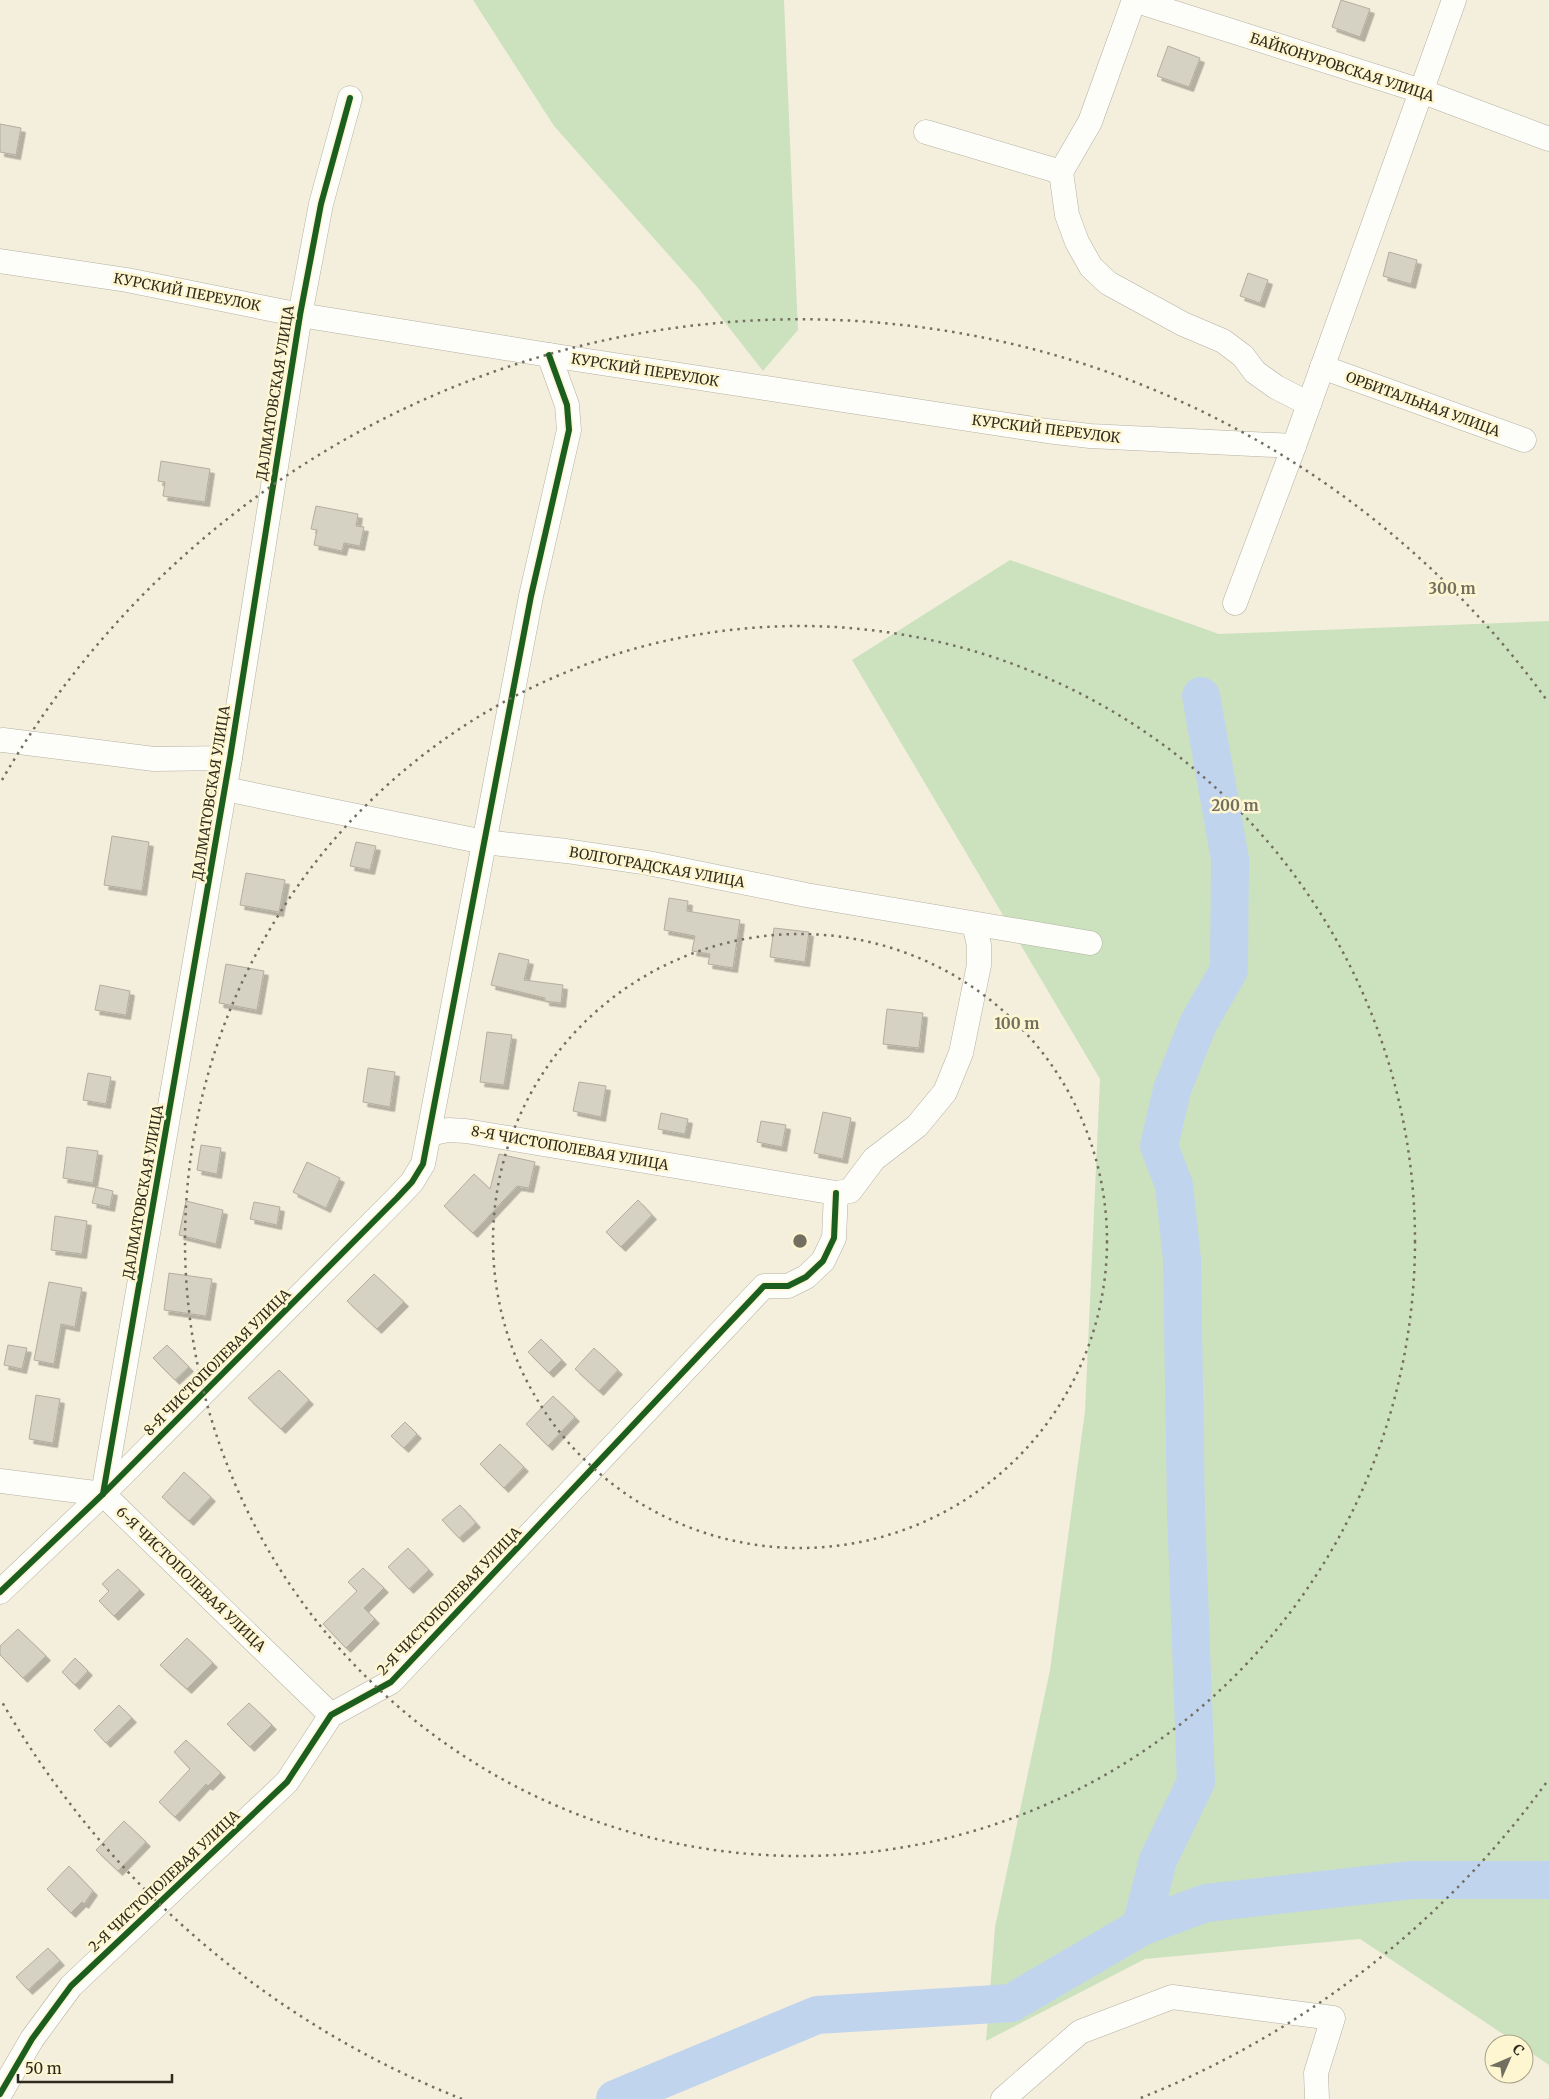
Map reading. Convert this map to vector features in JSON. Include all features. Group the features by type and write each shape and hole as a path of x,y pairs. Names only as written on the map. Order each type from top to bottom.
{"street":[{"name":"БАЙКОНУРОВСКАЯ УЛИЦА","path":"1134,0 1421,91 1549,138"},
{"path":"1134,0 1090,122 1061,172 1067,215 1077,242 1091,266 1108,282 1183,324 1223,341 1243,356 1256,372 1276,387 1309,404"},
{"path":"1235,603 1294,446 1454,0"},
{"name":"ДАЛМАТОВСКАЯ УЛИЦА","path":"104,1494 225,789 300,315 321,204 350,98"},
{"path":"926,132 1061,172"},
{"name":"КУРСКИЙ ПЕРЕУЛОК","path":"0,261 127,280 300,315 549,355 1090,436 1294,446"},
{"path":"429,1134 532,596 569,430 567,405 549,355"},
{"name":"ОРБИТАЛЬНАЯ УЛИЦА","path":"1322,367 1524,440"},
{"path":"3,740 154,759 230,758"},
{"name":"ВОЛГОГРАДСКАЯ УЛИЦА","path":"225,789 484,842 648,863 806,895 1090,944"},
{"path":"836,1193 850,1191 874,1159 917,1126 945,1092 961,1053 979,965 979,945 974,924"},
{"name":"8-Я ЧИСТОПОЛЕВАЯ УЛИЦА","path":"0,1592 104,1494 412,1182 423,1164 429,1134 448,1130 466,1131 836,1193"},
{"name":"2-Я ЧИСТОПОЛЕВАЯ УЛИЦА","path":"0,2094 32,2039 72,1986 287,1782 331,1715 391,1682 764,1286 788,1286 806,1277 823,1260 834,1238 836,1193"},
{"path":"0,1481 104,1494"},
{"name":"6-Я ЧИСТОПОЛЕВАЯ УЛИЦА","path":"104,1494 331,1715"},
{"path":"1003,2099 1080,2032 1172,1997 1333,2018 1316,2074 1317,2099"}],"green space":[{"path":"473,0 784,0 798,330 763,371 698,288 554,126"},
{"path":"1010,560 1219,634 1549,621 1549,2065 1534,2055 1534,2034 1503,2034 1360,1939 1145,1959 986,2041 995,1927 1050,1670 1085,1411 1100,1079 852,660"}],"building":[{"path":"1341,0 1370,9 1360,37 1332,27"},
{"path":"1168,46 1200,58 1189,87 1157,76"},
{"path":"0,124 21,128 16,155 0,152"},
{"path":"1389,252 1417,260 1411,284 1383,276"},
{"path":"1248,273 1268,280 1260,303 1240,296"},
{"path":"161,461 210,469 205,502 163,496 165,482 158,481"},
{"path":"316,506 358,514 356,526 364,527 360,546 344,543 342,551 314,545 317,530 311,529"},
{"path":"112,836 149,842 142,891 104,885"},
{"path":"356,842 376,846 370,870 350,866"},
{"path":"246,873 285,880 279,912 240,905"},
{"path":"669,898 688,901 687,911 740,920 733,968 708,964 710,954 692,951 695,936 664,930"},
{"path":"774,928 809,932 805,962 770,957"},
{"path":"499,953 529,960 524,980 563,985 561,1003 545,1001 545,998 491,985"},
{"path":"226,964 264,971 257,1010 219,1003"},
{"path":"100,985 130,991 126,1015 95,1010"},
{"path":"887,1009 923,1013 919,1048 883,1044"},
{"path":"487,1032 512,1035 504,1085 480,1082"},
{"path":"368,1068 395,1072 390,1107 363,1102"},
{"path":"88,1073 111,1077 106,1104 83,1100"},
{"path":"579,1082 606,1086 601,1117 573,1111"},
{"path":"823,1112 851,1118 843,1159 814,1153"},
{"path":"661,1113 688,1119 685,1134 658,1129"},
{"path":"761,1121 786,1125 782,1147 757,1142"},
{"path":"201,1145 221,1148 217,1174 197,1170"},
{"path":"67,1147 98,1151 93,1183 63,1178"},
{"path":"499,1154 535,1162 529,1188 517,1186 473,1233 444,1206 474,1174 490,1189"},
{"path":"307,1162 340,1178 326,1208 293,1192"},
{"path":"96,1187 113,1191 110,1207 92,1203"},
{"path":"638,1200 652,1215 621,1247 606,1232"},
{"path":"186,1201 223,1210 216,1244 179,1235"},
{"path":"254,1202 280,1207 277,1225 250,1219"},
{"path":"55,1216 87,1221 82,1254 51,1250"},
{"path":"169,1273 212,1279 206,1316 164,1310"},
{"path":"374,1274 404,1302 377,1329 347,1301"},
{"path":"49,1282 82,1288 75,1327 61,1324 54,1364 34,1360"},
{"path":"541,1339 562,1360 549,1373 528,1352"},
{"path":"8,1345 27,1348 22,1369 4,1365"},
{"path":"167,1345 189,1367 175,1380 153,1358"},
{"path":"594,1348 618,1370 599,1391 575,1369"},
{"path":"279,1370 309,1400 281,1429 248,1398"},
{"path":"36,1395 60,1399 53,1443 29,1439"},
{"path":"553,1396 575,1417 548,1446 526,1424"},
{"path":"405,1422 417,1434 404,1448 391,1436"},
{"path":"500,1444 524,1467 504,1488 480,1464"},
{"path":"184,1472 211,1497 189,1521 162,1497"},
{"path":"460,1505 476,1523 459,1538 442,1520"},
{"path":"408,1548 429,1570 409,1589 388,1567"},
{"path":"363,1568 384,1588 364,1608 375,1619 346,1648 323,1624 357,1591 348,1582"},
{"path":"118,1569 140,1590 114,1616 99,1601 109,1591 102,1584"},
{"path":"18,1629 46,1656 23,1678 0,1655 0,1646"},
{"path":"187,1638 213,1663 187,1689 160,1665"},
{"path":"75,1658 88,1671 75,1685 62,1672"},
{"path":"249,1703 272,1725 250,1747 227,1724"},
{"path":"119,1705 132,1718 106,1743 94,1730"},
{"path":"186,1740 221,1773 208,1786 206,1784 175,1817 159,1802 190,1769 174,1752"},
{"path":"124,1821 146,1842 118,1871 96,1850"},
{"path":"69,1866 93,1891 84,1904 82,1902 71,1913 47,1889"},
{"path":"48,1948 60,1961 28,1990 16,1977"}],"waterway":[{"path":"1141,1927 1158,1860 1196,1782 1186,1511 1182,1259 1174,1185 1159,1146 1172,1090 1198,1024 1229,970 1230,859 1201,696"},
{"path":"615,2099 817,2015 1011,2003 1141,1927 1206,1903 1412,1880 1549,1880"}],"cycle path":[{"path":"103,1494 230,758 300,315 321,204 350,98"},
{"path":"0,1592 103,1494 397,1198 412,1182 423,1164 531,596 569,430 567,405 549,355"},
{"path":"0,2094 32,2039 71,1986 287,1782 331,1715 391,1682 764,1286 788,1286 806,1277 823,1261 834,1238 836,1193"}]}
